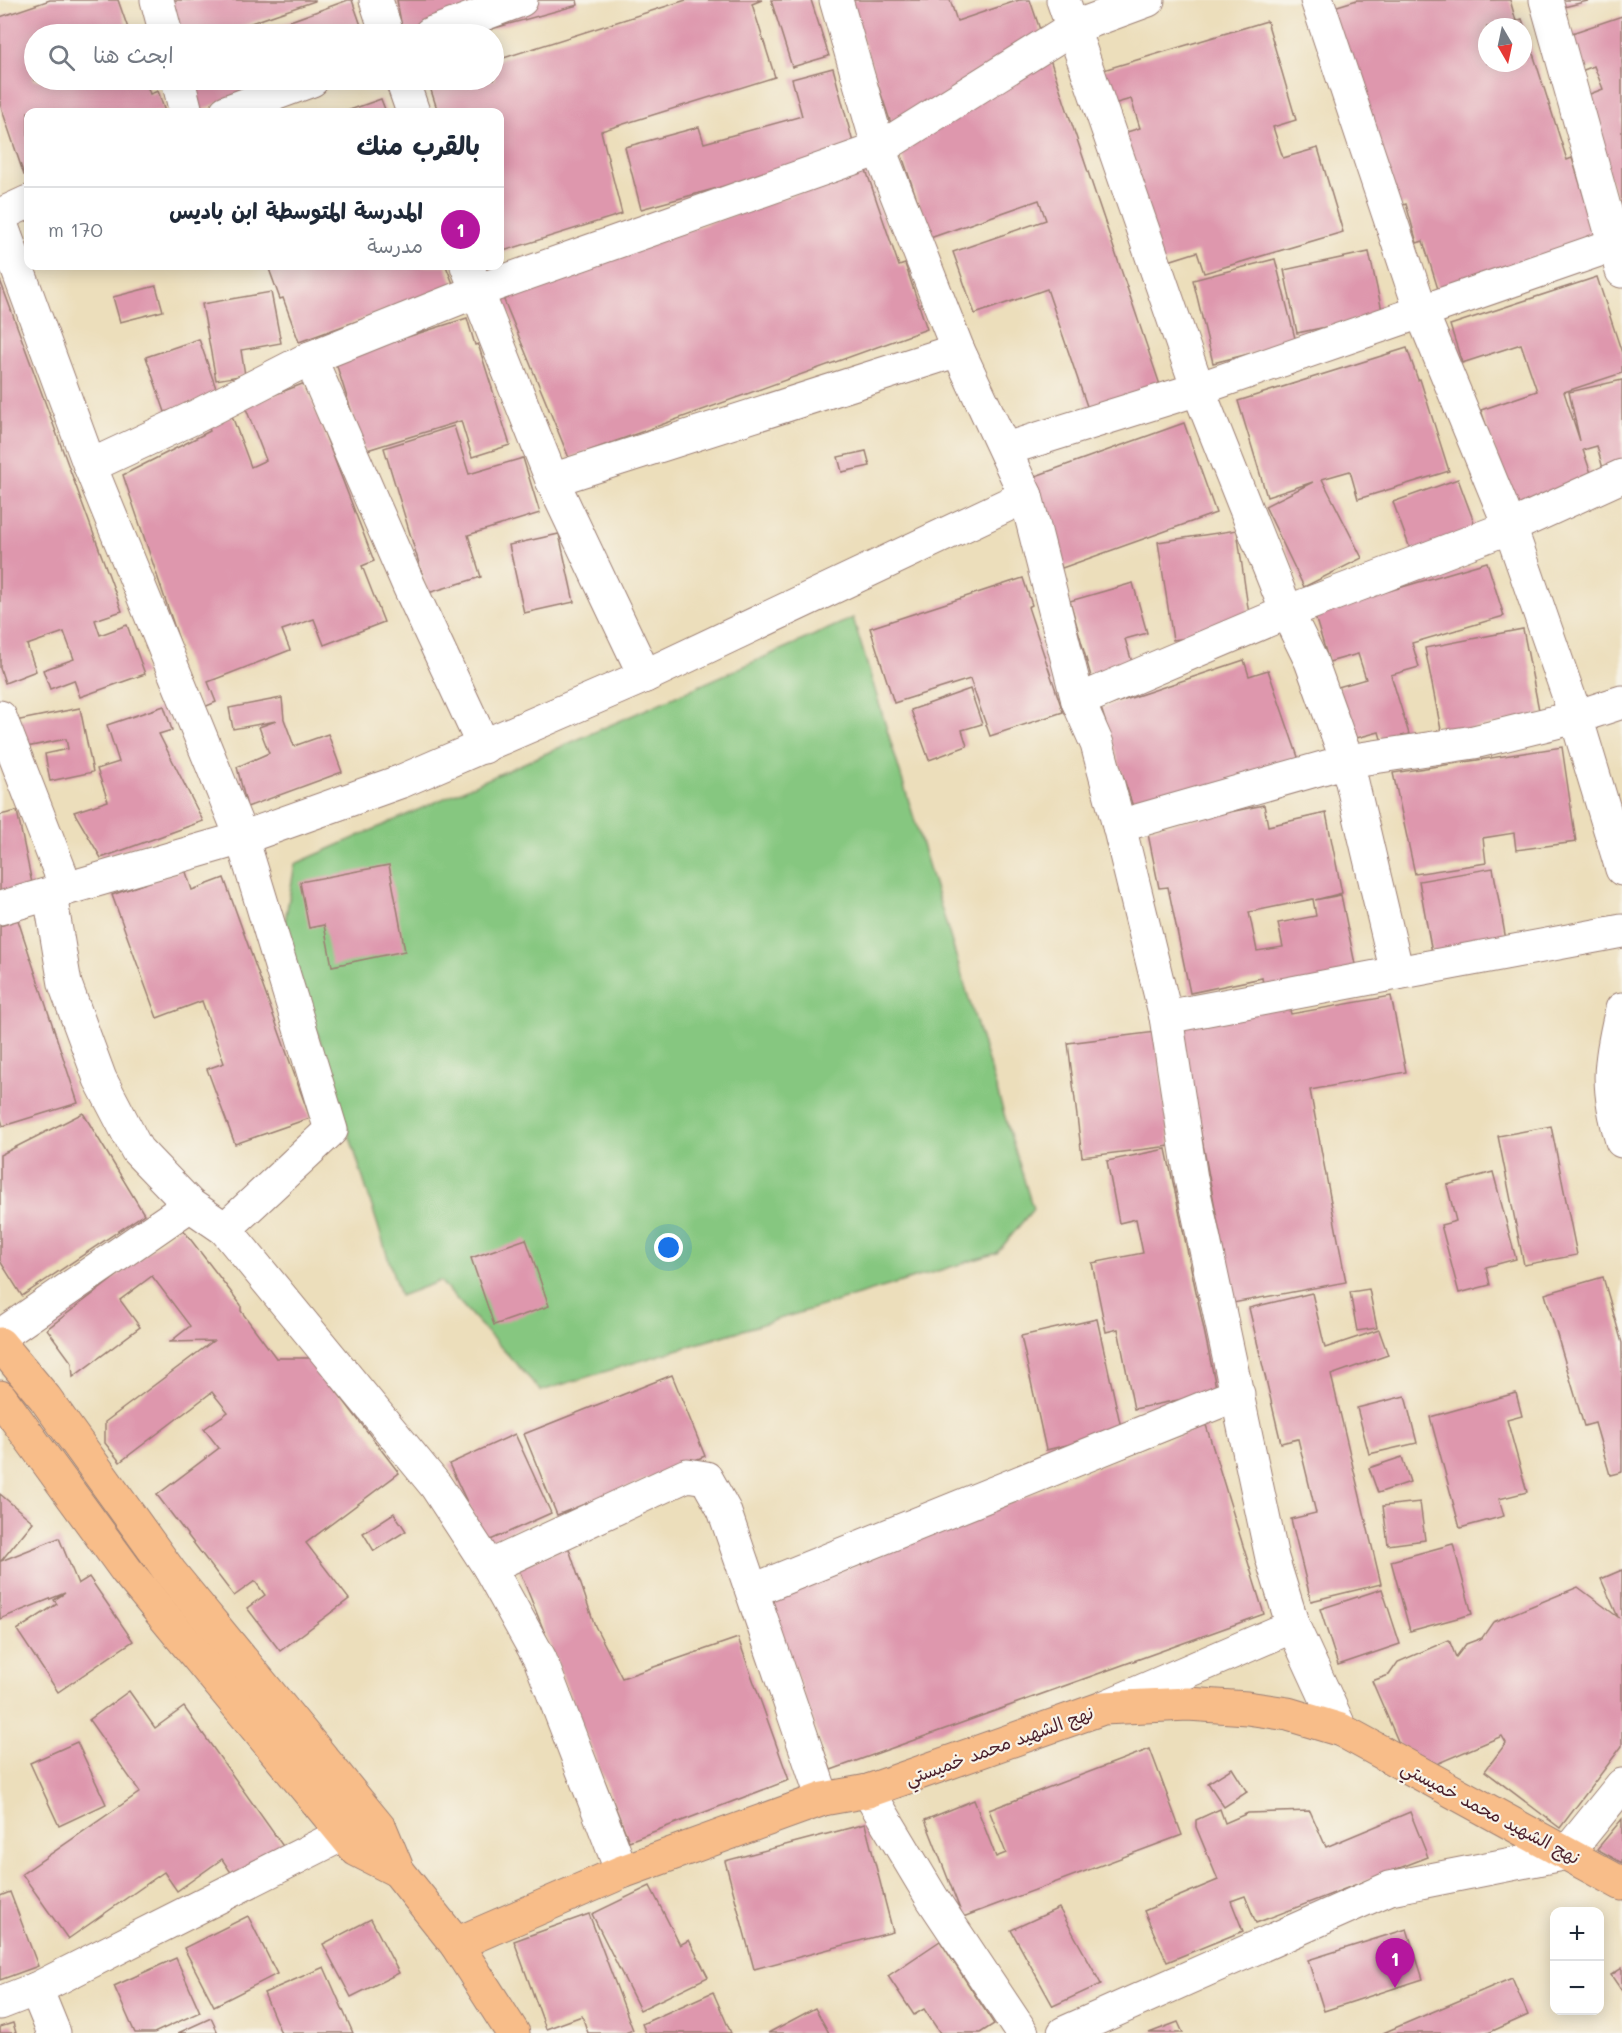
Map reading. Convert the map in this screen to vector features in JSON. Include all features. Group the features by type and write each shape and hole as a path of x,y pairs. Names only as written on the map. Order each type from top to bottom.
{"main road":[{"path":"0,1344 45,1398 171,1572 381,1830 398,1871 456,1944 513,2033"},
{"path":"0,1397 126,1570 343,1834 357,1850 398,1871"},
{"name":"نهج الشهيد محمد خميستي","path":"456,1944 622,1872 823,1799 868,1791 1103,1708 1188,1704 1247,1708 1288,1714 1341,1730 1622,1884"}],"street":[{"path":"157,0 163,24"},
{"path":"376,0 384,24"},
{"path":"457,24 521,0"},
{"path":"836,0 879,149 958,350 1026,496 1078,701 1097,744 1166,1017 1191,1179 1272,1558 1293,1626 1341,1730"},
{"path":"504,268 879,149 1067,14 1148,0"},
{"path":"1317,0 1421,311 1510,527 1576,717 1622,869"},
{"path":"1006,449 1198,389 1421,311 1619,253 1546,0"},
{"path":"1067,14 1198,389 1287,612 1311,661 1347,761 1397,973"},
{"path":"180,90 185,108"},
{"path":"237,108 285,90"},
{"path":"406,90 412,108"},
{"path":"0,215 24,204"},
{"path":"0,221 90,466 242,838 332,1130 225,1229"},
{"path":"90,466 197,416 472,278 497,270"},
{"path":"472,278 552,480 645,676"},
{"path":"552,480 958,350"},
{"path":"310,358 409,586 484,747"},
{"path":"1078,701 1287,612 1510,527 1622,476"},
{"path":"0,908 242,838 402,781 645,676 1026,496"},
{"path":"1119,826 1347,761 1474,742 1576,717 1622,702"},
{"path":"0,717 58,891 65,984 100,1079 137,1150 190,1206 225,1229 436,1486 489,1567 540,1659 622,1872"},
{"path":"1166,1017 1622,931"},
{"path":"1622,1009 1617,1048 1609,1079 1612,1108 1622,1141"},
{"path":"0,1336 190,1206"},
{"path":"754,1590 1238,1394"},
{"path":"489,1567 687,1475 699,1475 706,1478 724,1510 754,1590 823,1799"},
{"path":"1103,1708 1293,1626"},
{"path":"1064,2033 1390,1888 1567,1853 1622,1785"},
{"path":"868,1791 932,1898 1022,2033"},
{"path":"0,2003 36,1989 343,1834"},
{"path":"36,1989 54,2033"}],"green space":[{"path":"853,618 1033,1209 997,1253 541,1391 440,1281 400,1296 284,927 295,864"}],"building":[{"path":"50,0 118,0 126,24 24,24 24,90 149,90 150,94 158,91 164,108 24,108 24,175 0,104 0,17"},
{"path":"168,0 315,0 248,24 175,24"},
{"path":"352,0 360,24 282,24"},
{"path":"397,0 476,0 480,24 401,24"},
{"path":"483,0 577,0 578,5 504,25 490,24"},
{"path":"686,0 762,0 752,4 775,77 601,131 622,214 504,251 504,108 437,108 431,90 504,90 504,58"},
{"path":"771,0 811,0 829,56 792,67"},
{"path":"849,0 950,0 957,21 1019,0 1030,0 1162,391 1090,415 1047,289 975,314 953,252 1046,220 1039,200 930,238"},
{"path":"1357,0 1510,0 1515,18 1478,18 1478,72 1532,72 1532,50 1567,160 1572,158 1597,239 1438,289 1423,241 1417,243 1406,204 1388,210 1311,14"},
{"path":"1558,0 1588,0 1588,1 1560,8"},
{"path":"1622,16 1622,213 1582,97 1603,89 1594,66 1576,73 1563,36"},
{"path":"1267,21 1296,120 1273,127 1283,158 1318,148 1343,232 1204,273 1197,252 1159,264 1114,136 1140,128 1131,99 1099,108 1090,74"},
{"path":"833,68 855,150 641,209 625,147 699,127 704,143 802,116 792,79"},
{"path":"191,90 255,90 207,108 199,108"},
{"path":"381,99 384,108 355,108"},
{"path":"866,170 899,266 905,264 927,329 569,458 501,293"},
{"path":"1369,252 1383,315 1297,333 1284,270"},
{"path":"1275,259 1296,342 1213,363 1193,280"},
{"path":"269,270 448,270 454,286 299,342 283,298 280,299"},
{"path":"1597,277 1622,353 1622,373 1564,392 1580,441 1569,392 1622,380 1622,464 1603,469 1597,446 1583,450 1595,485 1515,512 1481,410 1537,391 1521,344 1462,363 1450,325"},
{"path":"0,280 122,611 95,620 100,635 127,625 145,674 80,697 74,680 50,689 43,670 74,659 64,632 27,645 36,671 5,683 0,668"},
{"path":"156,286 163,311 120,322 113,297"},
{"path":"271,292 281,343 241,350 245,375 216,380 202,304"},
{"path":"467,318 475,345 478,344 510,445 472,457 461,421 364,451 335,360"},
{"path":"199,339 218,394 165,412 146,357"},
{"path":"1407,348 1418,380 1420,379 1449,471 1358,499 1350,471 1322,479 1362,558 1304,587 1265,506 1313,482 1267,497 1238,401"},
{"path":"305,383 374,561 362,566 384,622 324,645 314,619 282,630 290,650 208,682 216,702 202,708 123,475 210,431 208,425 232,416 251,467 266,460 245,406"},
{"path":"1184,423 1216,513 1062,568 1030,478"},
{"path":"454,426 469,474 523,458 540,513 468,535 481,577 428,593 384,448"},
{"path":"866,451 870,466 842,472 838,457"},
{"path":"1458,479 1481,541 1416,565 1393,502"},
{"path":"1237,530 1251,629 1173,640 1158,542"},
{"path":"559,534 574,602 524,613 509,545"},
{"path":"1487,562 1504,616 1412,643 1419,667 1391,675 1409,734 1382,742 1379,732 1353,739 1338,687 1366,679 1358,654 1329,662 1314,613"},
{"path":"1023,578 1032,605 1028,607 1063,712 990,736 970,679 894,703 870,628"},
{"path":"1133,583 1147,633 1125,639 1137,679 1095,691 1070,601"},
{"path":"1523,629 1540,715 1442,735 1425,648"},
{"path":"1244,660 1249,676 1268,670 1308,786 1135,813 1101,708"},
{"path":"970,689 982,724 962,730 967,746 929,760 911,710"},
{"path":"282,698 284,719 294,746 328,734 342,772 247,807 237,767 269,753 259,727 276,721 233,729 229,708"},
{"path":"164,706 172,730 159,734 203,821 101,858 74,812 108,801 97,769 119,762 107,725"},
{"path":"80,708 93,772 50,781 45,754 68,749 66,739 2,752 0,724"},
{"path":"1562,747 1576,842 1516,850 1514,833 1483,838 1486,863 1415,874 1393,773"},
{"path":"1264,805 1268,826 1326,813 1342,893 1315,900 1341,895 1357,974 1265,993 1262,978 1190,993 1168,887 1159,888 1147,829","holes":["1313,899 1316,916 1278,923 1283,947 1257,951 1249,912"]},
{"path":"17,811 33,888 0,895 0,815"},
{"path":"389,865 405,951 332,966 324,925 309,928 300,882"},
{"path":"1493,868 1506,940 1432,953 1419,881"},
{"path":"185,869 192,890 224,878 310,1118 235,1144 207,1069 224,1063 202,1001 157,1018 112,895"},
{"path":"18,920 78,1103 3,1126 0,1116 0,926"},
{"path":"1391,996 1406,1072 1310,1090 1346,1282 1233,1303 1180,1023 1288,1003 1291,1014"},
{"path":"1156,1032 1170,1146 1082,1157 1068,1043"},
{"path":"83,1113 144,1214 22,1296 0,1261 0,1155"},
{"path":"1551,1126 1577,1255 1524,1265 1498,1136"},
{"path":"1166,1149 1217,1392 1134,1409 1118,1329 1106,1332 1092,1263 1143,1253 1136,1219 1119,1223 1107,1161"},
{"path":"1493,1172 1516,1259 1486,1267 1490,1285 1459,1293 1441,1225 1456,1221 1447,1185"},
{"path":"181,1227 241,1305 241,1311 276,1358 311,1358 399,1473 306,1543 349,1599 280,1651 247,1608 265,1595 255,1581 234,1596 157,1495 219,1448 204,1429 228,1412 212,1392 120,1462 105,1443 105,1422 213,1341 170,1342 190,1326 152,1276 120,1300 140,1327 73,1377 72,1363 47,1329"},
{"path":"526,1239 549,1306 494,1325 471,1258"},
{"path":"1603,1277 1622,1343 1622,1472 1610,1475 1595,1423 1584,1426 1545,1294"},
{"path":"1369,1289 1377,1328 1357,1331 1350,1292"},
{"path":"1312,1293 1325,1348 1379,1330 1388,1355 1331,1375 1381,1584 1311,1601 1291,1519 1316,1513 1298,1439 1281,1443 1249,1308"},
{"path":"1097,1319 1122,1432 1046,1450 1021,1336"},
{"path":"672,1375 705,1456 557,1515 524,1434"},
{"path":"1516,1393 1522,1416 1507,1420 1527,1492 1499,1499 1504,1516 1460,1528 1430,1417"},
{"path":"1405,1396 1417,1443 1369,1454 1357,1408"},
{"path":"1206,1425 1264,1614 831,1770 769,1599"},
{"path":"515,1434 551,1513 486,1542 449,1464"},
{"path":"1402,1457 1410,1482 1378,1493 1369,1468"},
{"path":"0,1494 33,1522 1,1561 59,1538 78,1584 89,1577 133,1641 58,1692 17,1630 57,1604 54,1600 65,1593 0,1619"},
{"path":"1420,1502 1425,1540 1388,1545 1383,1506"},
{"path":"394,1513 406,1531 374,1551 363,1533"},
{"path":"1453,1544 1472,1614 1410,1631 1391,1561"},
{"path":"568,1546 595,1626 622,1678 738,1638 789,1780 629,1841 518,1567"},
{"path":"1622,1570 1622,1746 1560,1828 1485,1771 1506,1743 1502,1736 1427,1768 1401,1748 1372,1681 1389,1675 1398,1662 1449,1640 1456,1657 1466,1644 1482,1638 1493,1622 1578,1587 1618,1617 1601,1579"},
{"path":"1382,1589 1400,1644 1338,1665 1320,1609"},
{"path":"129,1691 155,1728 184,1707 285,1849 238,1883 222,1859 177,1891 164,1872 68,1939 22,1874 140,1792 89,1720"},
{"path":"77,1742 106,1804 59,1826 30,1763"},
{"path":"1150,1749 1182,1835 963,1917 925,1820 974,1800 996,1857 1006,1853 989,1810"},
{"path":"1232,1768 1247,1792 1224,1807 1208,1783"},
{"path":"1220,1809 1225,1823 1248,1813 1310,1811 1326,1847 1410,1812 1428,1857 1256,1923 1245,1896 1231,1901 1243,1931 1167,1962 1144,1911 1218,1880 1196,1827 1196,1820"},
{"path":"1622,1819 1622,1863 1597,1849"},
{"path":"865,1824 893,1932 754,1969 725,1861"},
{"path":"650,1886 680,1945 689,1940 708,1977 640,2010 592,1914"},
{"path":"10,1892 38,1966 0,1980 0,1896"},
{"path":"1059,1908 1101,1984 1053,2006 1011,1930"},
{"path":"589,1914 633,2030 625,2033 588,2033 582,2016 546,2029 514,1941"},
{"path":"248,1916 277,1974 214,2006 184,1948"},
{"path":"371,1919 399,1973 351,1997 323,1944"},
{"path":"1407,1929 1423,1979 1324,2011 1308,1960"},
{"path":"940,1941 994,2024 980,2033 940,2033 924,2009 914,2015 888,1976"},
{"path":"176,1958 200,2012 154,2033 135,2033 114,1986"},
{"path":"324,1967 353,2033 281,2033 264,1993"},
{"path":"1622,1968 1622,1991 1611,1975"},
{"path":"1512,1978 1528,2015 1488,2033 1383,2033"},
{"path":"713,1992 731,2033 646,2033 642,2024"},
{"path":"815,2008 829,2033 768,2033"},
{"path":"211,2018 218,2033 178,2033"},
{"path":"1178,2022 1183,2033 1149,2033"},
{"path":"13,2023 16,2033 0,2033 0,2027"}],"place":[{"name":"المدرسة المتوسطة ابن باديس","path":"1395,1988"}]}
